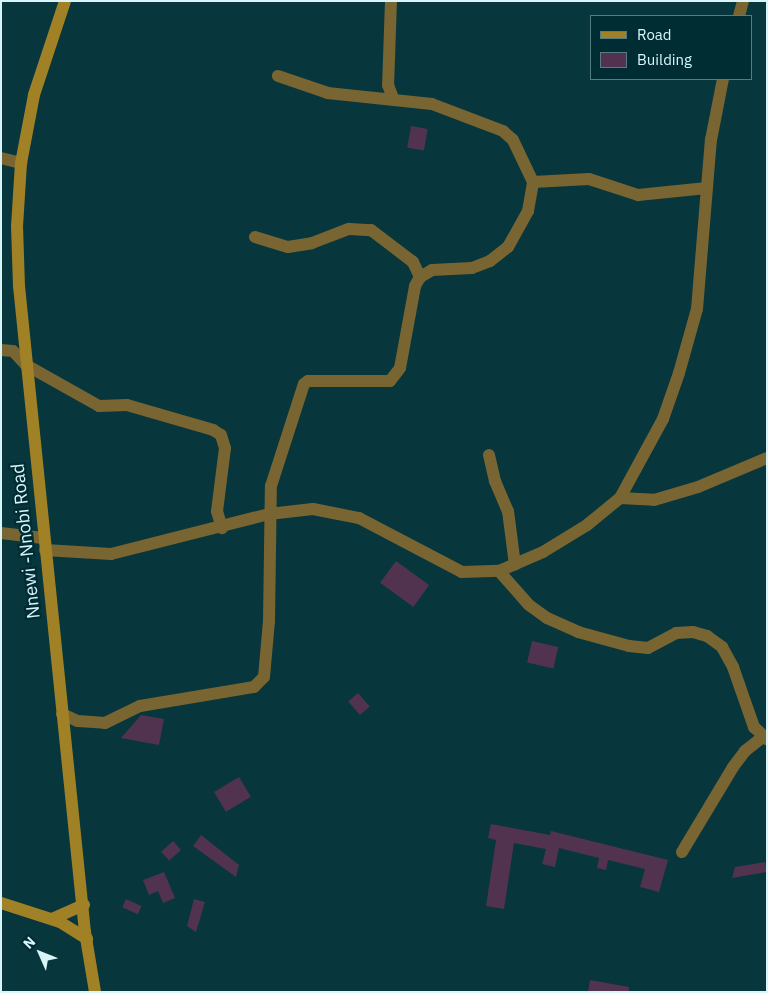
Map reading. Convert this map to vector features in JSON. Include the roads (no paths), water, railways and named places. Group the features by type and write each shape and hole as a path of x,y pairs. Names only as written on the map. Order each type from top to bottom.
{"main road":[{"name":"Nnewi -Nnobi Road","path":"65,1 34,95 21,163 17,226 26,365 44,544 87,939 95,992"},
{"path":"1,903 52,919 79,932 87,939"},
{"path":"52,919 84,905"}],"street":[{"path":"390,1 388,86 393,98"},
{"path":"739,15 743,1"},
{"path":"278,76 328,92 432,104 503,131 513,140 533,182 528,211 508,247 490,261 472,268 432,270 420,277"},
{"path":"1,533 44,544 111,554 222,528 269,514 313,509 360,518 462,572 499,571 515,565 586,525 620,498 663,419 680,373 697,308 711,140 723,80"},
{"path":"1,158 21,163"},
{"path":"533,182 589,179 638,195 707,188"},
{"path":"62,714 78,722 105,723 140,706 254,687 264,677 269,621 269,514 271,486 304,384 308,381 381,383 396,376 420,277 413,262 371,230 350,229 312,243 288,247 255,238"},
{"path":"1,350 13,351 26,365 99,406 127,406 213,430 222,435 225,448 217,511 222,528"},
{"path":"489,455 494,481 508,511 515,565"},
{"path":"620,498 654,500 698,487 767,458"},
{"path":"499,571 529,605 547,618 578,632 648,648 676,633 693,632 707,636 722,647 733,667 754,727 765,738 745,751 733,767 682,852"}]}
